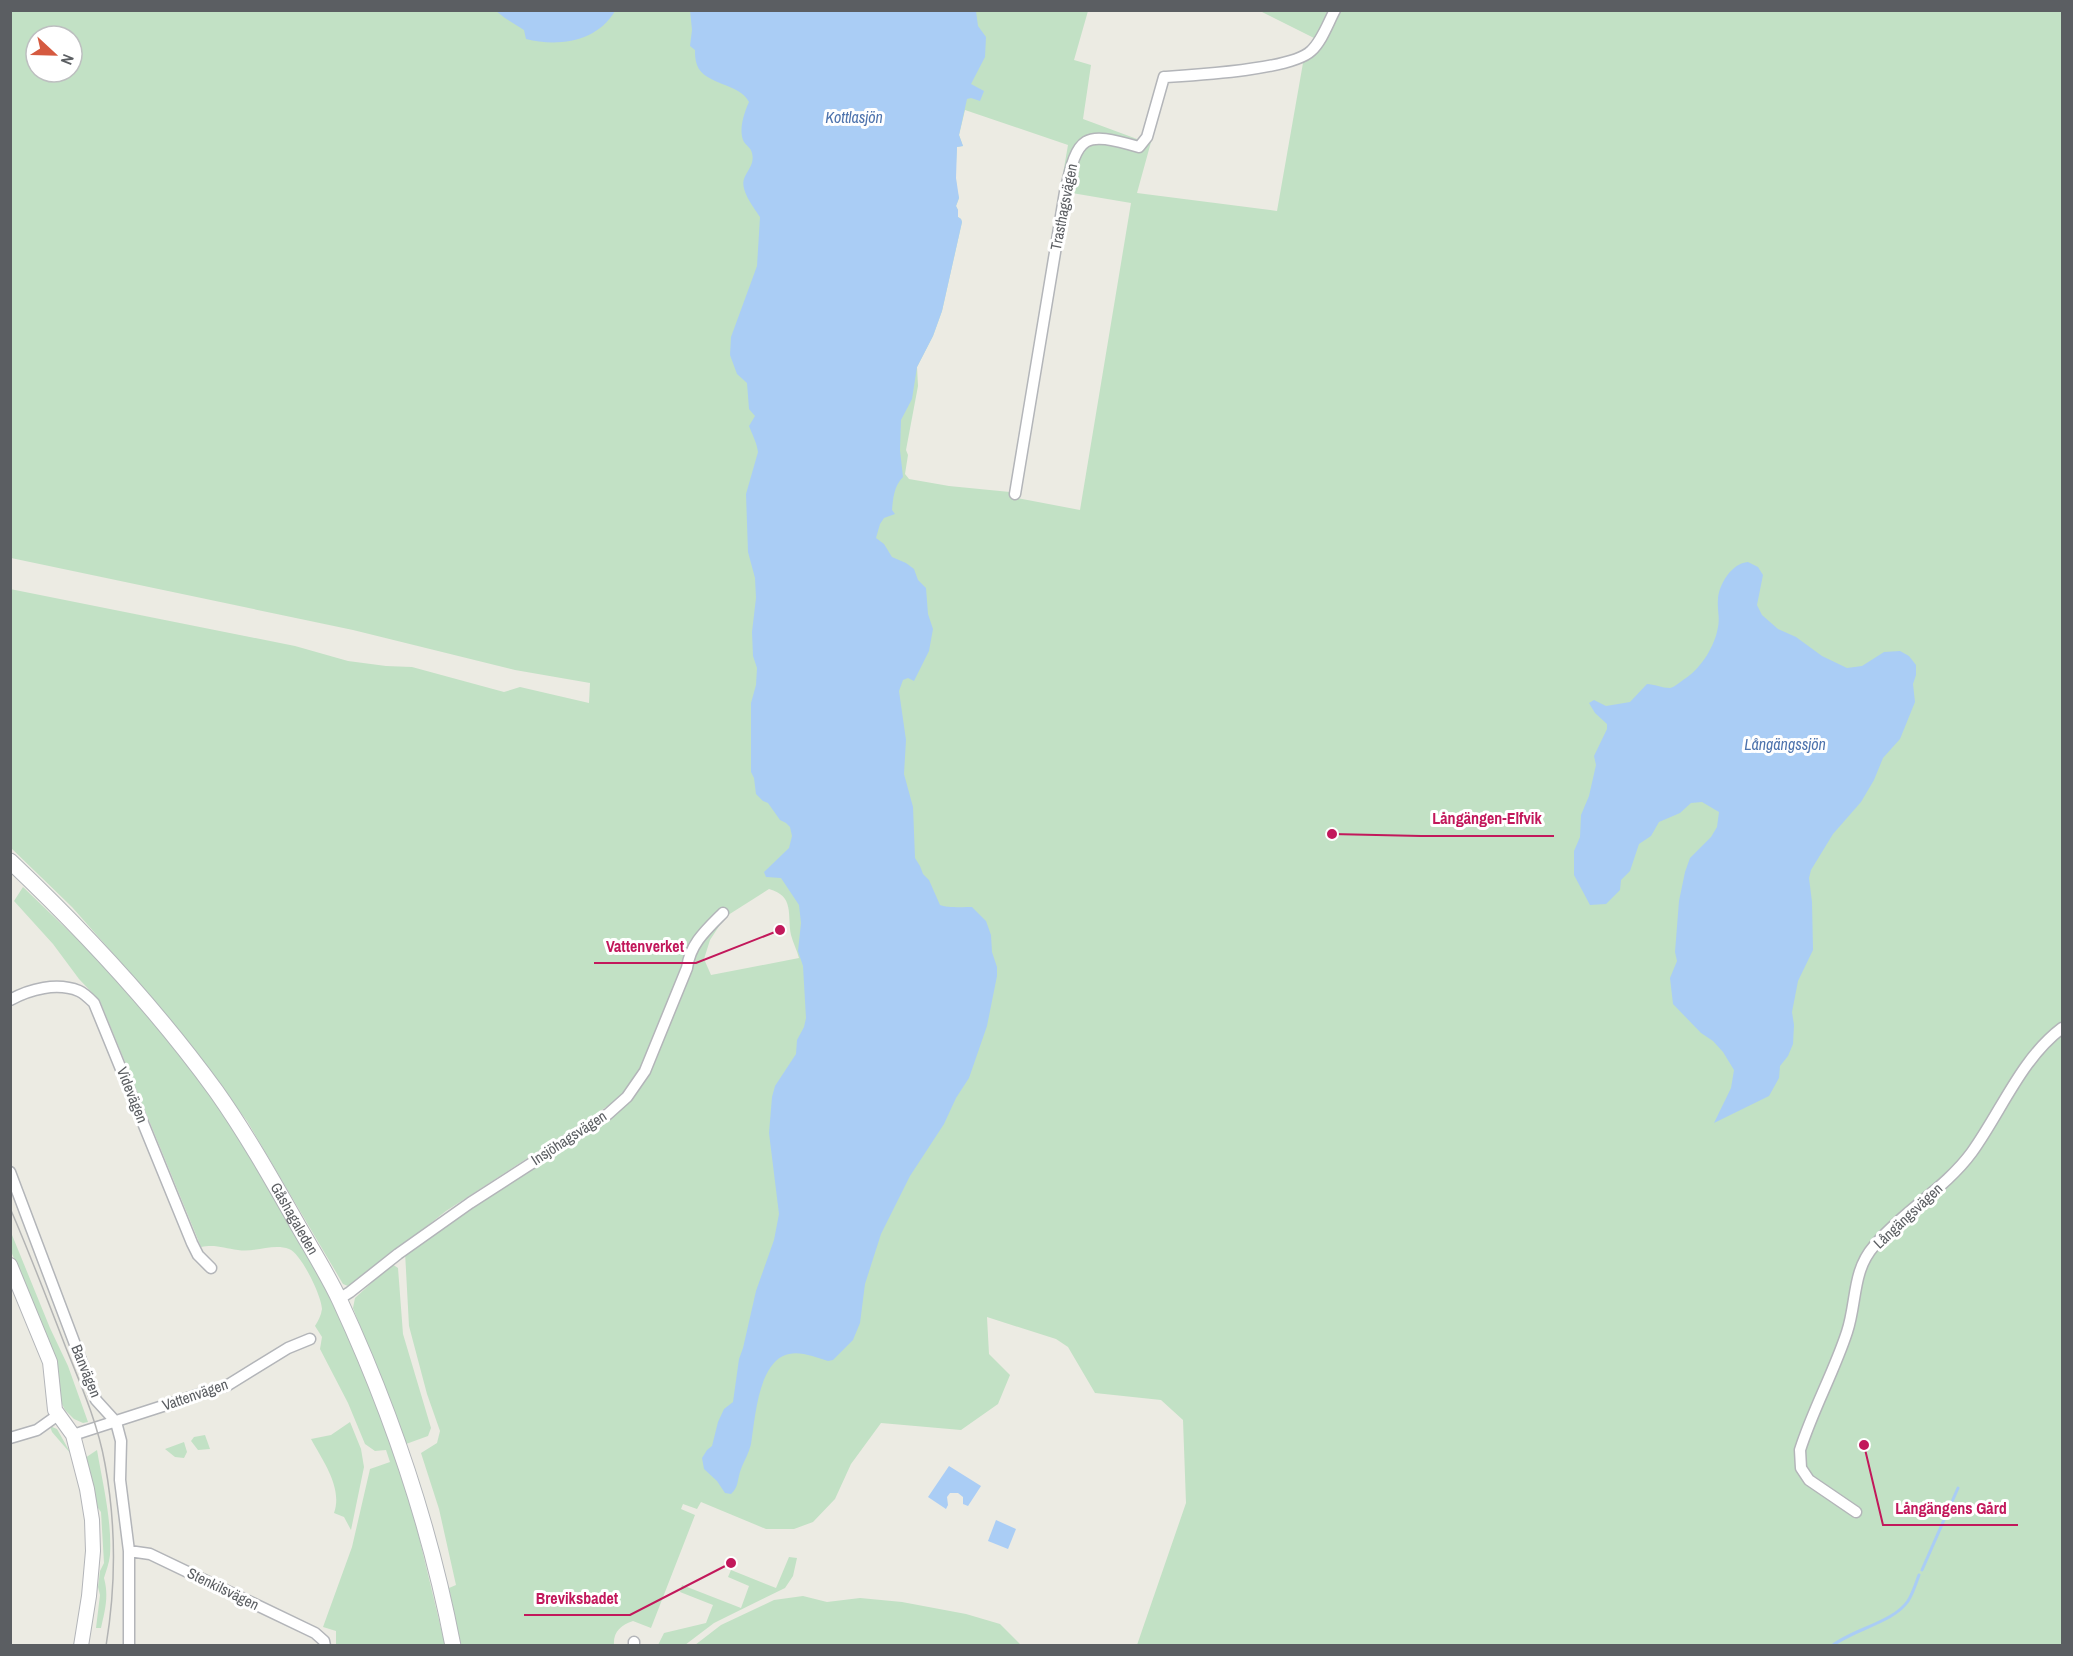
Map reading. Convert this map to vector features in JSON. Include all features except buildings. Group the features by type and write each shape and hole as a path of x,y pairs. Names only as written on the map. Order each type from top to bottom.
{"main road":[{"name":"Gåshagaleden","path":"10,861 90,940 145,1000 215,1089 254,1149 339,1299 384,1406 408,1473 436,1569 453,1646"}],"street":[{"name":"Trasthagsvägen","path":"1015,494 1065,192 1073,157 1081,143 1098,137 1139,147 1147,137 1164,77 1263,68 1303,56 1314,48 1335,10"},
{"name":"Insjöhagsvägen","path":"339,1299 461,1209 608,1114 627,1097 645,1071 698,938 723,913"},
{"name":"Videvägen","path":"10,1000 22,993 39,988 59,987 80,991 94,1003 195,1249 211,1268"},
{"name":"Långängsvägen","path":"1856,1512 1809,1480 1801,1468 1800,1450 1848,1330 1856,1281 1863,1262 1873,1247 1892,1228 1957,1171 1973,1150 2032,1056 2062,1028"},
{"name":"Banvägen","path":"10,1172 96,1400 116,1422"},
{"path":"10,1265 50,1362 53,1404 73,1435 87,1489 92,1520 92,1578 81,1646"},
{"name":"Vattenvägen","path":"73,1435 228,1384 288,1348 309,1339"},
{"path":"10,1438 37,1430 58,1415"},
{"path":"116,1422 121,1441 120,1480 129,1551 129,1646"},
{"name":"Stenkilsvägen","path":"129,1551 150,1554 315,1634 324,1641 326,1646"}],"green space":[{"path":"11,11 1088,11 1074,60 1091,65 1083,119 1151,142 1137,193 1277,211 1303,63 1314,38 1260,11 2062,11 2062,1645 1137,1645 1186,1503 1183,1420 1161,1400 1095,1393 1068,1347 1056,1339 987,1317 989,1354 1010,1375 998,1404 961,1430 881,1423 851,1464 835,1499 813,1522 794,1529 766,1529 701,1502 697,1509 683,1504 681,1509 695,1515 651,1628 633,1621 621,1627 616,1633 614,1645 461,1645 449,1588 456,1585 439,1509 421,1453 437,1443 440,1431 427,1394 409,1326 405,1252 609,1117 614,1102 446,1211 355,1283 348,1286 343,1284 247,1121 154,1000 72,907 11,848 10,589 295,646 348,661 412,667 504,692 520,687 589,703 590,683 515,670 353,630 11,558","holes":["965,110 1068,145 1060,191 1131,203 1080,510 1017,498 1010,492 949,486 909,479 905,474 908,455 906,450 918,386 917,367 933,336 942,311 962,222 958,217 956,206 959,198 956,166 957,147 963,146 959,135","769,889 783,896 786,901 791,935 799,958 711,975 704,959 710,940 725,917"]},
{"path":"23,887 105,966 149,1016 204,1086 249,1154 325,1284 358,1357 392,1447 412,1508 445,1645 336,1645 336,1631 323,1627 352,1547 370,1469 390,1462 386,1450 375,1451 365,1444 348,1403 320,1349 322,1337 315,1326 322,1309 319,1295 294,1252 283,1247 244,1251 215,1246 201,1247 100,1001 14,901"},
{"path":"10,1230 68,1366 88,1422 83,1423 74,1419 65,1410 60,1400 57,1367 11,1251"},
{"path":"392,1264 398,1268 403,1334 431,1428 428,1436 406,1444 353,1308 355,1298"},
{"path":"350,1422 361,1449 364,1467 351,1530 344,1517 334,1513 336,1494 334,1484 311,1439 331,1435"},
{"path":"50,1426 57,1429 71,1454 52,1432"},
{"path":"205,1435 210,1449 198,1450 191,1441 194,1437"},
{"path":"184,1442 187,1452 184,1458 175,1457 165,1449"},
{"path":"97,1450 110,1529 110,1558 104,1578 106,1597 101,1628 96,1628 100,1595 98,1587 100,1571 104,1563 101,1512 95,1504 85,1458"},
{"path":"789,1557 797,1558 793,1576 785,1588 714,1623 685,1645 658,1645 664,1633 706,1623 713,1605 680,1592 682,1585 741,1608 749,1586 728,1577 731,1570 776,1588"},
{"path":"803,1596 827,1602 860,1598 902,1602 966,1614 1000,1624 1021,1645 695,1645 721,1625 774,1600"}],"water":[{"name":"Kottlasjön","path":"690,10 976,11 978,26 986,37 985,57 971,84 984,91 980,101 967,99 959,135 963,146 957,147 956,178 959,198 956,206 958,217 962,222 942,311 933,336 917,367 912,399 901,420 900,450 903,477 896,488 894,497 892,510 895,514 884,518 876,538 884,544 892,557 914,569 918,580 926,588 928,614 933,629 929,651 914,681 908,678 903,680 899,691 906,740 904,774 913,807 915,858 923,874 929,880 940,905 972,907 986,921 991,935 997,976 987,1026 969,1078 956,1098 944,1124 910,1176 881,1234 865,1284 860,1323 853,1340 833,1360 828,1361 794,1353 783,1356 775,1362 768,1371 759,1395 750,1447 737,1486 731,1494 725,1493 717,1481 704,1469 702,1458 712,1446 724,1409 733,1402 739,1359 756,1291 774,1240 779,1214 769,1133 772,1097 775,1086 796,1054 797,1040 806,1018 803,966 798,951 801,923 799,905 781,878 766,877 764,872 789,848 792,836 790,827 780,820 768,803 756,794 751,772 751,703 756,685 757,668 753,656 752,632 756,598 755,578 748,552 746,494 758,452 749,426 755,416 749,409 747,383 737,374 730,355 731,337 757,266 760,217 748,199 743,183 753,157 750,148 742,138 742,127 749,102 738,91 701,72 696,63 695,50 690,46 692,30"},
{"path":"496,11 615,11 598,30 587,36 576,40 551,42 526,39 524,30"},
{"name":"Långängssjön","path":"1748,562 1758,567 1763,575 1757,605 1762,615 1778,629 1796,637 1822,656 1847,668 1862,666 1884,652 1900,651 1909,656 1916,665 1913,684 1915,702 1900,739 1883,758 1861,802 1833,834 1811,870 1809,878 1813,950 1798,981 1792,1012 1793,1044 1788,1056 1780,1066 1779,1078 1769,1096 1714,1123 1731,1088 1734,1070 1713,1041 1701,1033 1673,1004 1670,978 1677,961 1675,952 1679,901 1685,872 1690,858 1711,837 1717,827 1719,812 1702,802 1691,803 1680,813 1659,822 1651,836 1639,844 1630,871 1621,880 1620,890 1606,904 1590,905 1574,875 1574,851 1580,837 1581,815 1589,796 1596,765 1594,756 1607,729 1607,724 1595,713 1589,703 1594,700 1606,706 1630,702 1647,684 1670,688 1692,674 1714,642 1719,624 1719,593 1727,575 1737,566"},
{"path":"949,1466 981,1486 968,1506 963,1504 963,1497 958,1493 950,1493 947,1497 946,1509 928,1497"},
{"path":"996,1520 1016,1529 1008,1549 988,1541"}],"waterway":[{"path":"1922,1570 1958,1488"},
{"path":"1832,1646 1901,1609 1910,1598 1919,1575"}],"tram line":[{"path":"10,1208 83,1390 102,1449 109,1487 113,1532 112,1601 106,1646"}],"place":[{"name":"Långängen-Elfvik","path":"1332,834"},
{"name":"Vattenverket","path":"780,930"},
{"name":"Långängens Gård","path":"1864,1445"},
{"name":"Breviksbadet","path":"731,1563"}]}
